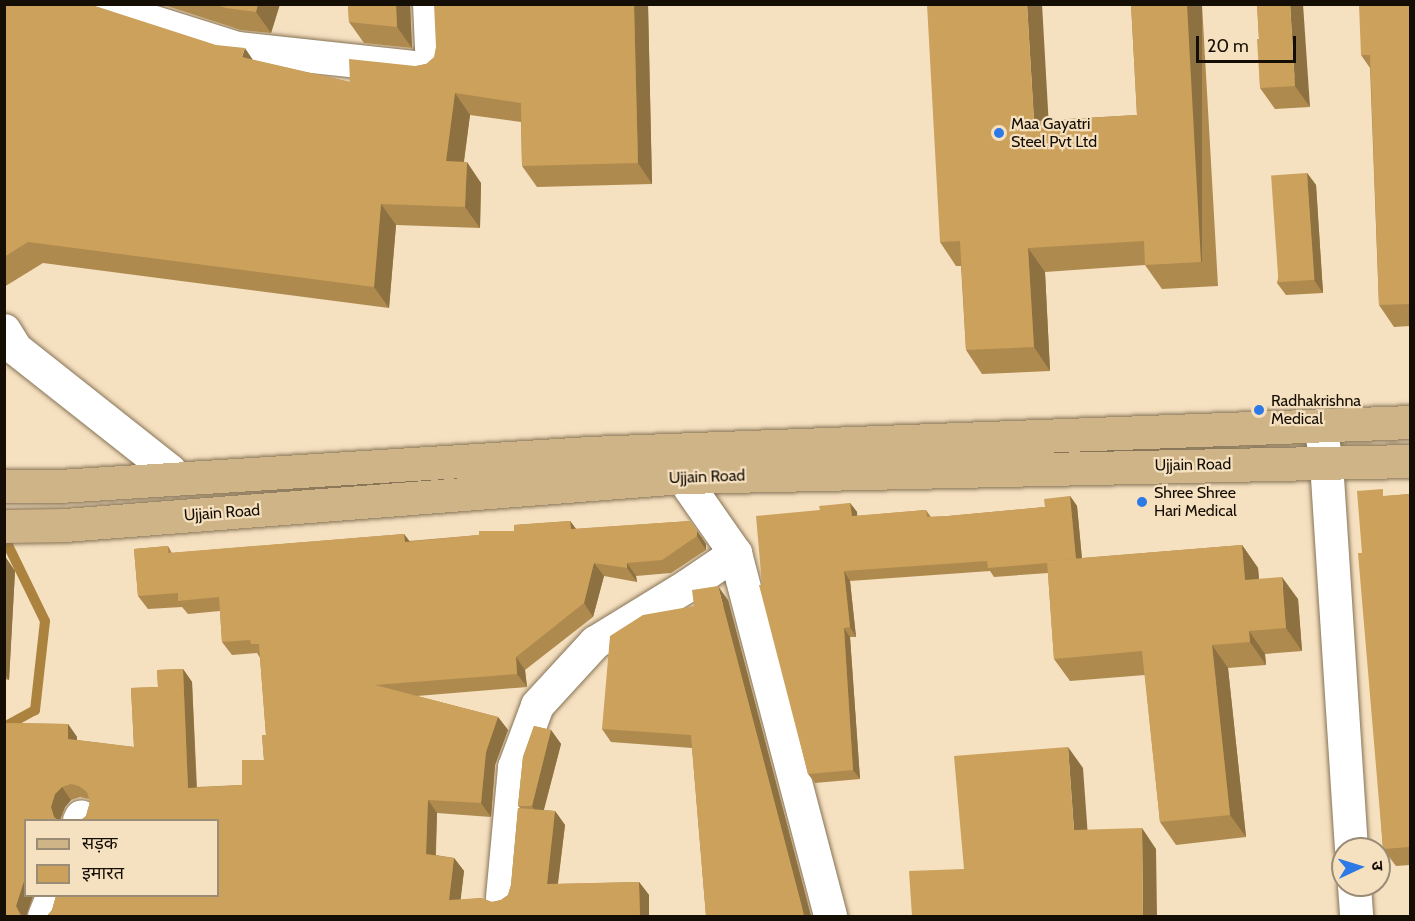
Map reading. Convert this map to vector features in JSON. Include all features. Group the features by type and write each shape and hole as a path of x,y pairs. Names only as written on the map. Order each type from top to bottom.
{"main road":[{"name":"Ujjain Road","path":"4,486 59,486 589,453 1410,422"},
{"name":"Ujjain Road","path":"4,526 65,525 682,477 1410,461"}],"street":[{"path":"97,4 237,48 432,69 429,4"},
{"path":"4,330 15,349 169,470 172,478"},
{"path":"1320,425 1326,462 1350,837"},
{"path":"682,477 735,553 830,916"},
{"path":"502,897 514,767 537,705 595,642 735,553"},
{"path":"44,916 52,897"},
{"path":"1355,897 1356,916"}],"building":[{"path":"4,4 89,4 216,45 245,48 242,57 350,82 349,59 415,66 426,64 434,57 436,47 434,4 634,4 638,163 522,166 521,103 455,93 446,161 467,162 465,207 381,204 374,287 28,242 4,257"},
{"path":"214,4 258,4 256,12"},
{"path":"348,4 396,4 397,27 349,22"},
{"path":"927,4 1027,4 1034,121 1137,115 1131,4 1187,4 1201,262 1145,265 1144,241 1028,248 1034,347 966,350 960,241 940,242"},
{"path":"1257,4 1290,4 1295,86 1260,88"},
{"path":"1359,4 1410,4 1410,304 1379,305 1370,55 1361,55"},
{"path":"1307,173 1314,280 1279,282 1271,176"},
{"path":"1383,489 1383,496 1410,494 1410,847 1391,848 1391,837 1382,837 1358,553 1362,553 1357,491"},
{"path":"1070,496 1076,559 988,568 987,561 844,571 850,627 844,628 853,770 808,774 759,585 762,585 756,516 820,510 819,506 850,503 852,516 926,510 927,517 948,516 1045,507 1044,499"},
{"path":"570,521 571,529 690,521 697,531 697,536 662,560 627,563 627,568 594,563 584,603 516,657 517,674 375,685 498,717 486,752 481,803 428,800 426,854 454,858 449,900 481,898 492,902 501,900 508,895 511,885 518,808 555,811 547,884 639,882 640,916 47,916 52,910 56,897 219,897 219,819 82,819 86,816 90,802 87,792 71,784 62,787 55,794 51,807 57,819 24,819 24,881 16,906 20,915 23,916 4,916 5,723 68,724 68,739 134,747 131,688 158,687 157,670 183,669 188,788 242,785 242,760 264,760 262,735 266,735 259,644 251,644 250,640 222,642 219,597 178,601 178,593 138,596 134,549 168,546 168,553 404,534 405,542 479,535 479,531 514,531 514,525"},
{"path":"1242,545 1245,580 1282,577 1286,628 1249,631 1250,642 1212,645 1230,815 1160,822 1142,651 1054,659 1047,561"},
{"path":"718,586 804,916 706,916 691,735 602,729 610,636 643,615 694,606 692,590"},
{"path":"534,726 551,730 532,806 518,806 523,757"},
{"path":"1068,747 1074,830 1142,828 1143,916 912,916 909,871 964,869 954,756"}],"waterway":[{"path":"4,537 45,621 35,710 4,727"}],"place":[{"name":"Maa Gayatri Steel Pvt Ltd","path":"999,133"},
{"name":"Radhakrishna Medical","path":"1259,410"},
{"name":"Shree Shree Hari Medical","path":"1142,502"}]}
